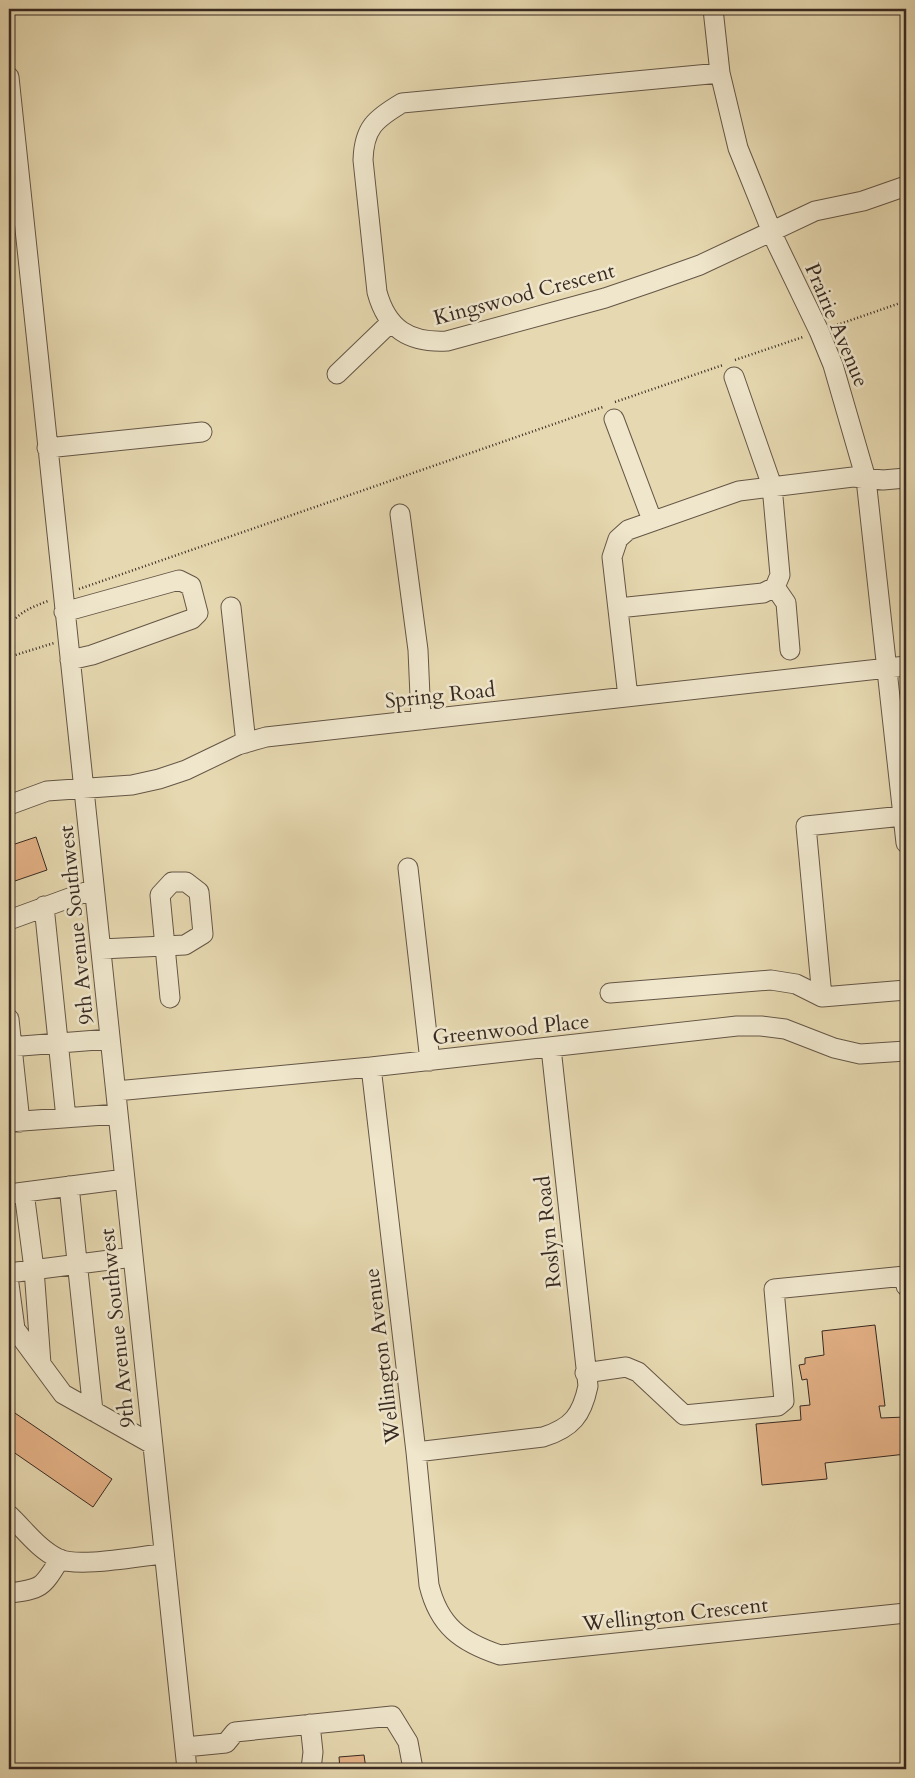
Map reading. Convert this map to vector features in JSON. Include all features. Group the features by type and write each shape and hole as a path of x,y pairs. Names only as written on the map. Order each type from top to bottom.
{"street":[{"name":"Prairie Avenue","path":"713,9 720,73 738,148 771,231 819,331 838,379 866,479 906,843"},
{"name":"Kingswood Crescent","path":"720,73 402,104 378,118 368,130 363,160 377,292 380,306 391,322 413,338 429,342 447,341 605,298 700,265 815,211 863,201 906,186"},
{"name":"9th Avenue Southwest","path":"9,77 187,1769"},
{"path":"337,374 391,322"},
{"path":"618,608 763,593 775,588 780,575 772,486 731,367"},
{"path":"614,419 652,520"},
{"path":"47,448 202,432"},
{"path":"628,697 612,556 618,539 628,530 739,491 853,477 866,479 906,478"},
{"path":"400,514 418,650 421,720"},
{"path":"63,604 179,580 191,586 198,613 192,619 92,655 70,660"},
{"path":"775,588 786,603 790,650"},
{"path":"231,607 246,743"},
{"name":"Spring Road","path":"9,804 47,791 132,785 159,779 186,770 246,743 275,736 906,666"},
{"path":"822,996 806,826 903,816"},
{"path":"408,868 430,1061"},
{"path":"9,920 44,906 94,890"},
{"path":"44,906 66,1118"},
{"path":"101,950 164,946 170,998"},
{"path":"610,992 771,980 796,984 822,996 906,990"},
{"path":"9,1019 15,1122 118,1114"},
{"name":"Greenwood Place","path":"116,1091 430,1061 737,1026 785,1029 834,1048 860,1054 906,1051"},
{"path":"10,1047 110,1038"},
{"name":"Roslyn Road","path":"416,1452 543,1437 559,1432 572,1423 582,1410 588,1386 585,1373 551,1048"},
{"name":"Wellington Avenue","path":"371,1067 416,1452 429,1585 433,1602 445,1622 454,1632"},
{"path":"41,1364 34,1269 16,1193 125,1179"},
{"path":"69,1186 93,1411"},
{"path":"9,1273 133,1257"},
{"path":"585,1373 626,1367 638,1372 684,1415 778,1406 784,1401 774,1290 906,1279"},
{"path":"9,1284 12,1330 63,1394 152,1444"},
{"path":"9,1515 45,1550 60,1560 76,1563 163,1554"},
{"path":"9,1593 34,1590 43,1586 60,1560"},
{"name":"Wellington Crescent","path":"454,1632 483,1649 500,1655 906,1613"},
{"path":"185,1747 226,1743 235,1732 392,1716 408,1742 413,1769"},
{"path":"310,1724 313,1752 311,1769"}],"path":[{"path":"9,626 16,617 30,607 63,604 731,367 819,331 906,301"},
{"path":"9,657 67,638"}],"building":[{"path":"36,837 47,870 9,883 9,846"},
{"path":"875,1325 885,1406 879,1406 881,1418 905,1417 906,1454 825,1463 827,1479 762,1485 756,1424 801,1420 800,1406 810,1405 807,1379 802,1380 799,1365 805,1364 805,1358 824,1355 822,1331"},
{"path":"9,1409 112,1479 93,1507 9,1449"},
{"path":"364,1755 366,1769 340,1769 339,1757"}]}
